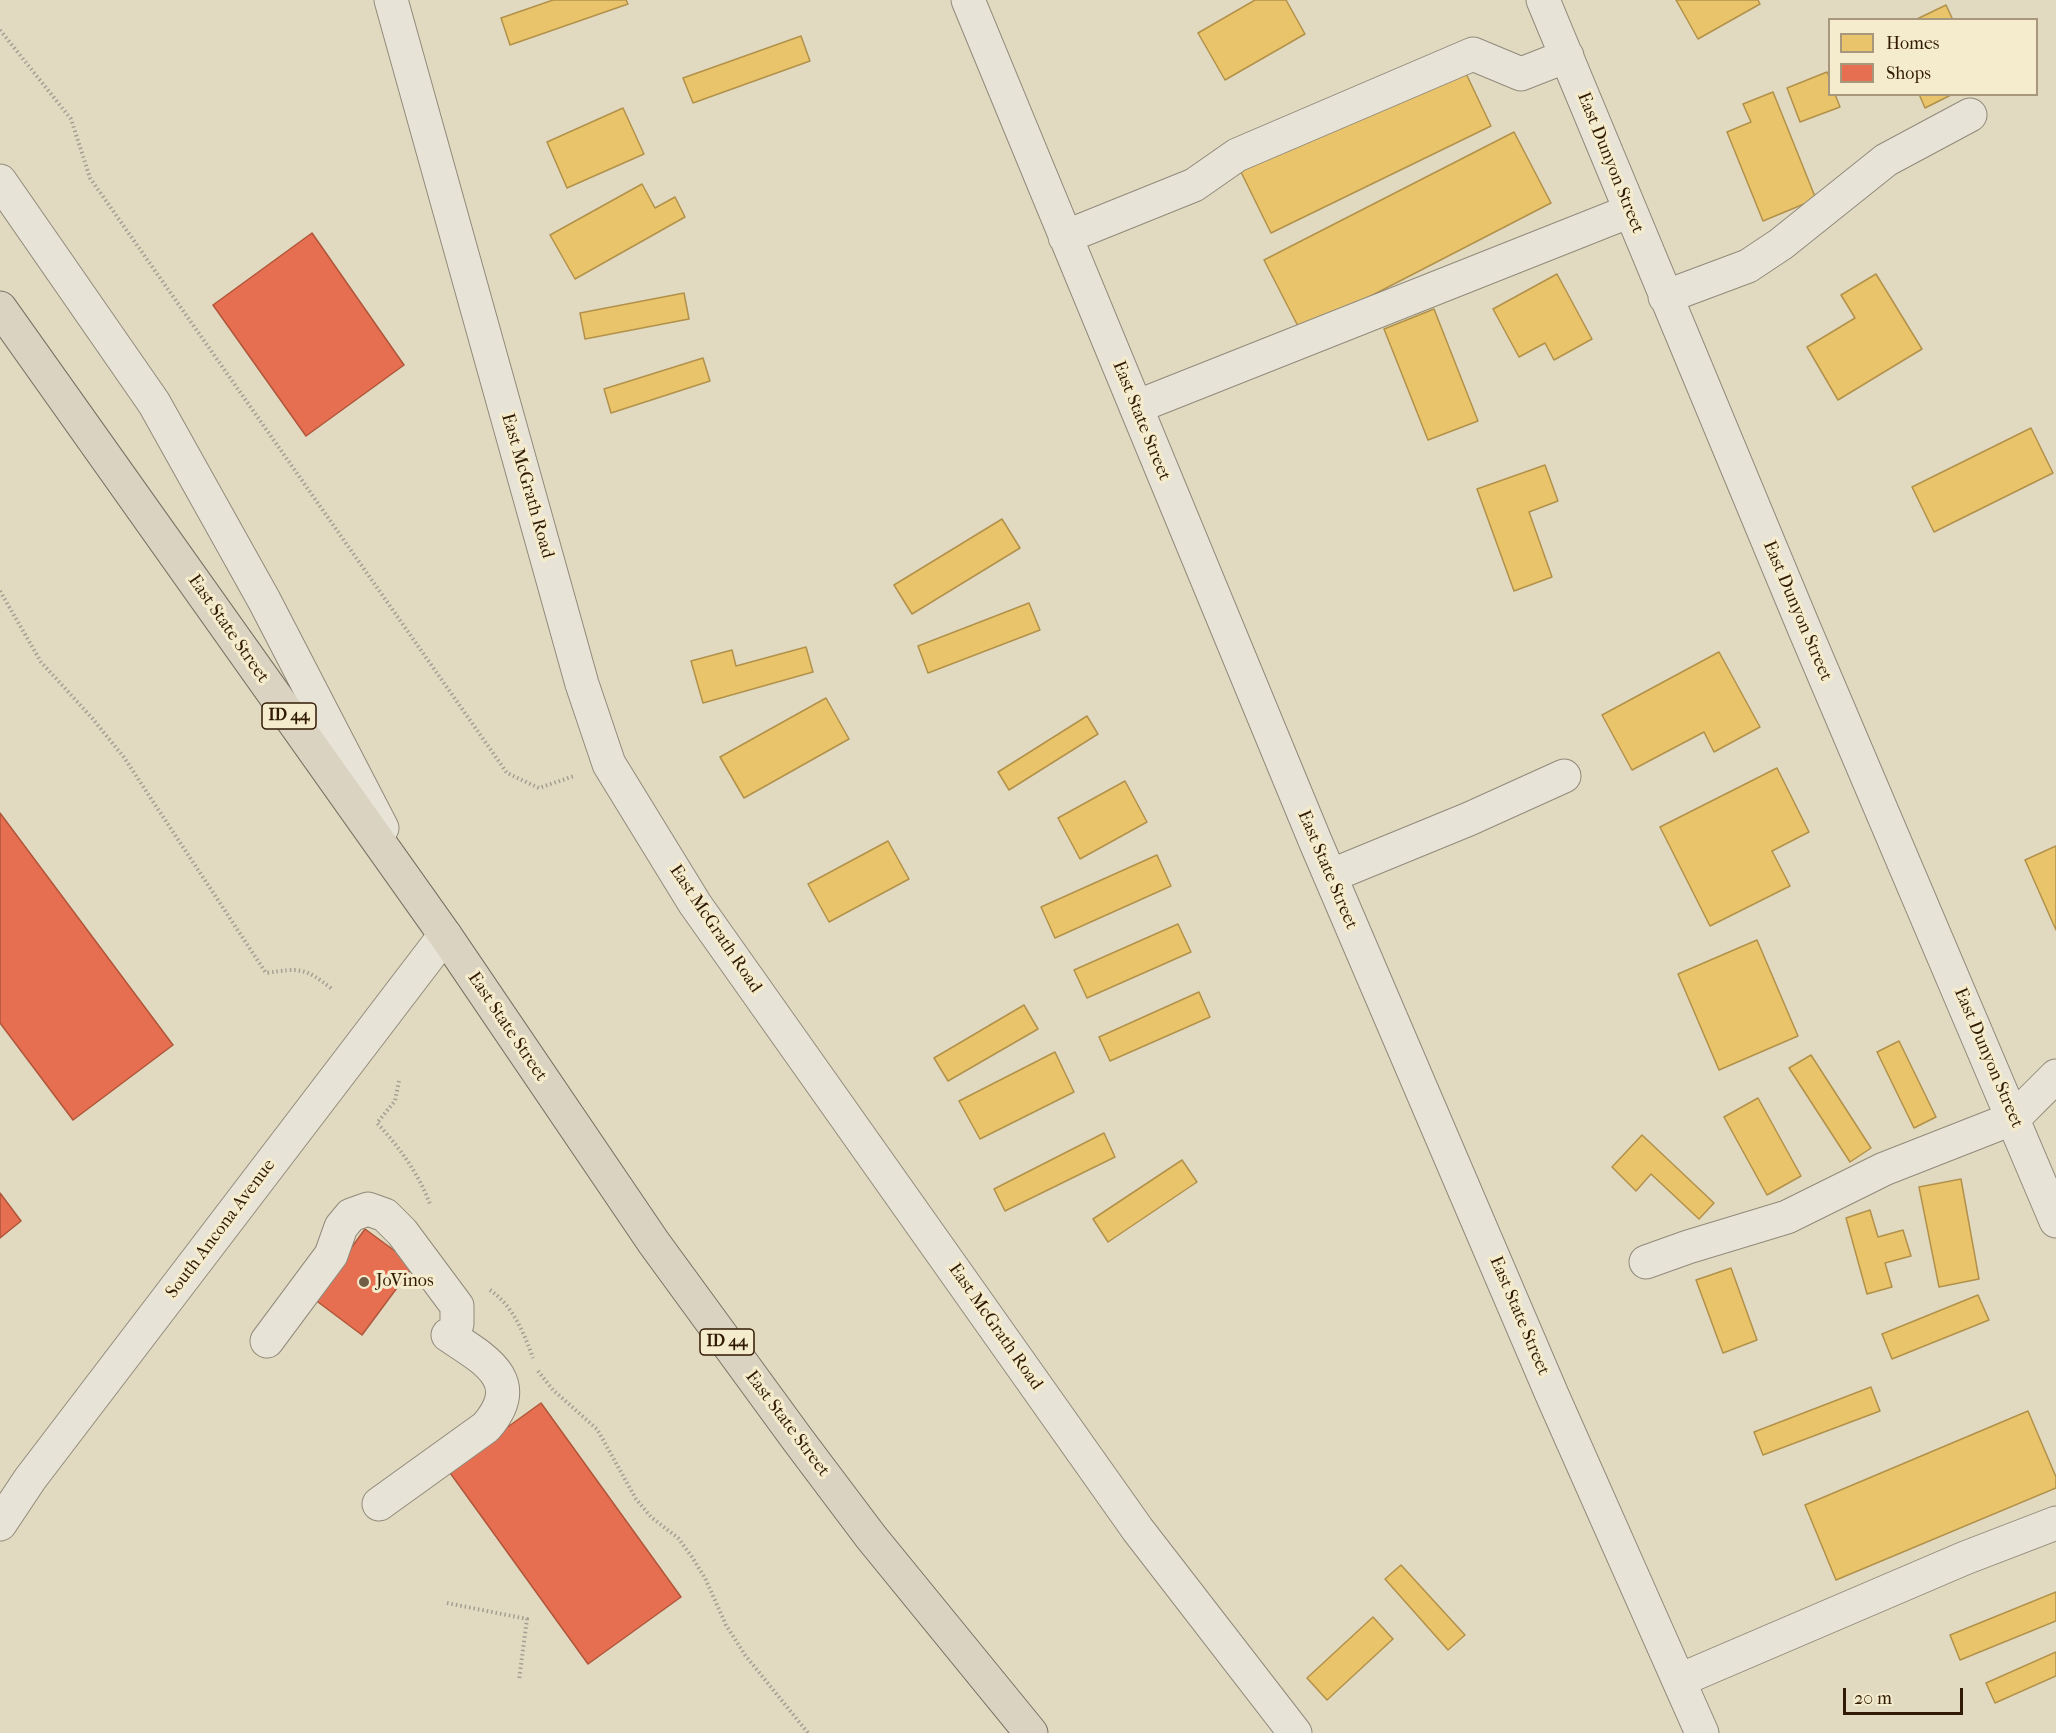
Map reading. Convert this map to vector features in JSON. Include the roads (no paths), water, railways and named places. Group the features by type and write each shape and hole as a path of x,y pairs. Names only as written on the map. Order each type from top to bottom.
{"highway":[{"name":"East State Street","path":"0,308 445,935 654,1243 871,1536 1031,1733"}],"street":[{"name":"East McGrath Road","path":"391,0 582,684 609,764 695,904 1020,1364 1138,1530 1295,1733"},
{"name":"East State Street","path":"968,0 1330,876 1553,1397 1702,1733"},
{"name":"East Dunyon Street","path":"1543,0 1799,617 2056,1221"},
{"path":"1065,237 1194,185 1237,155 1473,54 1521,74 1567,56"},
{"path":"1665,297 1748,266 1781,244 1886,160 1970,115"},
{"path":"0,181 154,403 264,600 419,899"},
{"path":"1136,406 1630,211"},
{"path":"1330,876 1469,819 1564,776"},
{"name":"South Ancona Avenue","path":"0,1524 30,1479 445,935"},
{"path":"1646,1262 1787,1217 1884,1169 2014,1118 2056,1076"},
{"path":"267,1341 331,1256 341,1227 351,1215 368,1209 385,1215 402,1232 457,1306 453,1330 495,1369 503,1383 503,1401 497,1415 486,1427 379,1504"},
{"path":"1680,1680 1965,1558 2056,1523"}],"place":[{"name":"JoVinos","path":"364,1282"}]}
